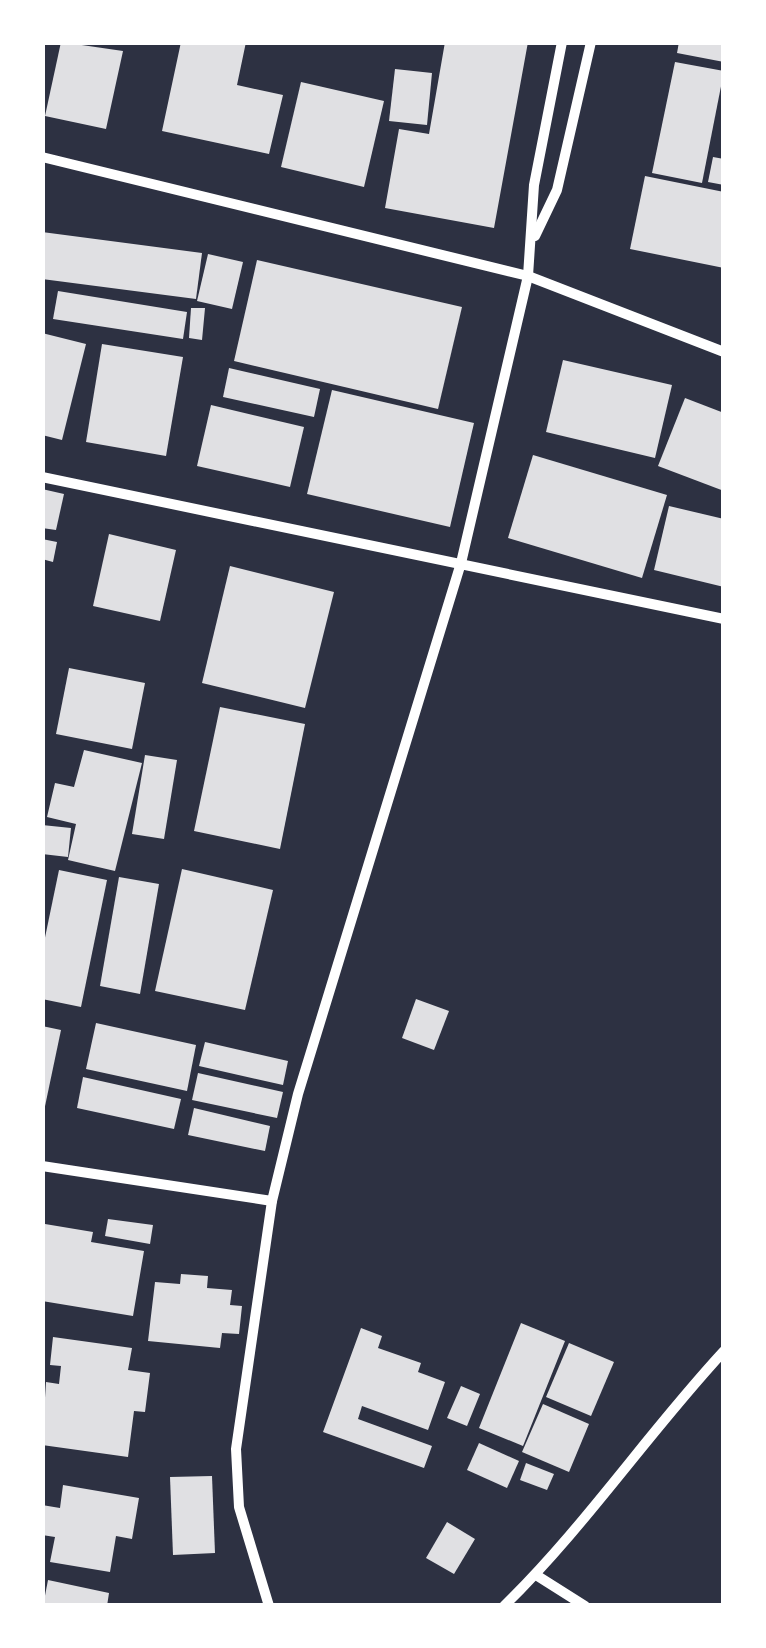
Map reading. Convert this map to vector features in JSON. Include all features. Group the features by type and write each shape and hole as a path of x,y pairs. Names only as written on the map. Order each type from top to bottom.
{"street":[{"path":"268,1606 238,1506 236,1449 272,1202 298,1094 461,563 528,276 534,185 562,42"},
{"path":"533,241 558,190 591,42"},
{"path":"42,157 528,276 724,352"},
{"path":"42,477 724,619"},
{"path":"42,1166 272,1202"},
{"path":"504,1606 536,1575 724,1351"},
{"path":"536,1575 584,1606"}],"building":[{"path":"61,42 123,51 106,129 45,116"},
{"path":"181,42 246,42 237,85 283,95 269,154 162,131"},
{"path":"445,42 528,42 494,228 385,208 399,129 429,134"},
{"path":"679,42 724,42 724,62 677,53"},
{"path":"675,62 724,71 702,183 652,173"},
{"path":"395,69 432,73 427,125 389,121"},
{"path":"301,82 384,101 364,187 281,167"},
{"path":"713,157 724,159 724,185 708,182"},
{"path":"645,176 724,192 724,268 630,249"},
{"path":"42,232 202,253 196,299 42,279"},
{"path":"208,254 243,262 232,309 197,301"},
{"path":"257,260 462,307 438,409 234,361"},
{"path":"58,291 187,312 183,339 53,319"},
{"path":"191,308 205,308 202,340 189,338"},
{"path":"42,333 86,344 62,440 42,435"},
{"path":"102,344 183,357 166,456 86,442"},
{"path":"563,360 672,385 655,458 546,432"},
{"path":"229,368 320,389 314,417 223,397"},
{"path":"332,390 474,423 450,527 307,494"},
{"path":"685,398 724,413 724,491 658,466"},
{"path":"211,405 304,427 290,487 197,466"},
{"path":"533,455 667,495 642,578 508,538"},
{"path":"42,489 64,494 56,530 42,528"},
{"path":"669,506 724,519 724,587 654,570"},
{"path":"109,534 176,550 160,621 93,606"},
{"path":"42,539 57,542 53,562 42,559"},
{"path":"230,566 334,592 305,708 202,683"},
{"path":"69,668 145,683 132,749 56,734"},
{"path":"220,707 305,724 280,849 194,831"},
{"path":"84,750 142,763 115,871 68,860 76,824 47,817 55,783 74,787"},
{"path":"145,755 177,760 164,839 132,834"},
{"path":"42,825 71,828 68,857 42,854"},
{"path":"182,869 273,890 245,1010 155,991"},
{"path":"59,870 107,880 81,1007 42,999 42,952"},
{"path":"119,877 159,884 140,994 100,986"},
{"path":"416,999 449,1011 434,1050 402,1038"},
{"path":"96,1023 196,1045 187,1091 86,1069"},
{"path":"42,1026 61,1030 44,1111 42,1111"},
{"path":"205,1042 288,1061 283,1085 199,1066"},
{"path":"198,1073 283,1092 277,1118 192,1100"},
{"path":"83,1077 181,1099 174,1129 77,1108"},
{"path":"194,1108 270,1126 265,1151 188,1135"},
{"path":"108,1219 153,1225 150,1244 105,1236"},
{"path":"45,1224 93,1232 91,1242 144,1251 133,1316 42,1301"},
{"path":"181,1274 208,1276 207,1288 232,1290 230,1305 242,1306 239,1334 222,1333 220,1348 148,1341 155,1282 180,1284"},
{"path":"521,1323 565,1341 523,1446 479,1428"},
{"path":"361,1328 382,1336 378,1348 421,1363 418,1372 445,1382 428,1430 362,1406 358,1419 432,1446 424,1468 323,1432"},
{"path":"53,1337 132,1348 128,1370 150,1373 145,1412 134,1411 128,1457 42,1445 46,1382 59,1384 61,1366 50,1365"},
{"path":"569,1343 614,1362 591,1416 546,1397"},
{"path":"461,1386 480,1394 467,1426 447,1418"},
{"path":"543,1404 589,1424 569,1472 522,1452"},
{"path":"479,1443 519,1461 507,1488 467,1470"},
{"path":"526,1463 554,1474 547,1490 520,1480"},
{"path":"212,1476 215,1553 173,1555 170,1477"},
{"path":"63,1485 139,1498 132,1539 116,1536 110,1572 50,1562 55,1537 42,1535 42,1505 60,1508"},
{"path":"447,1522 475,1539 454,1574 426,1558"},
{"path":"48,1580 109,1593 107,1606 43,1606"}]}
